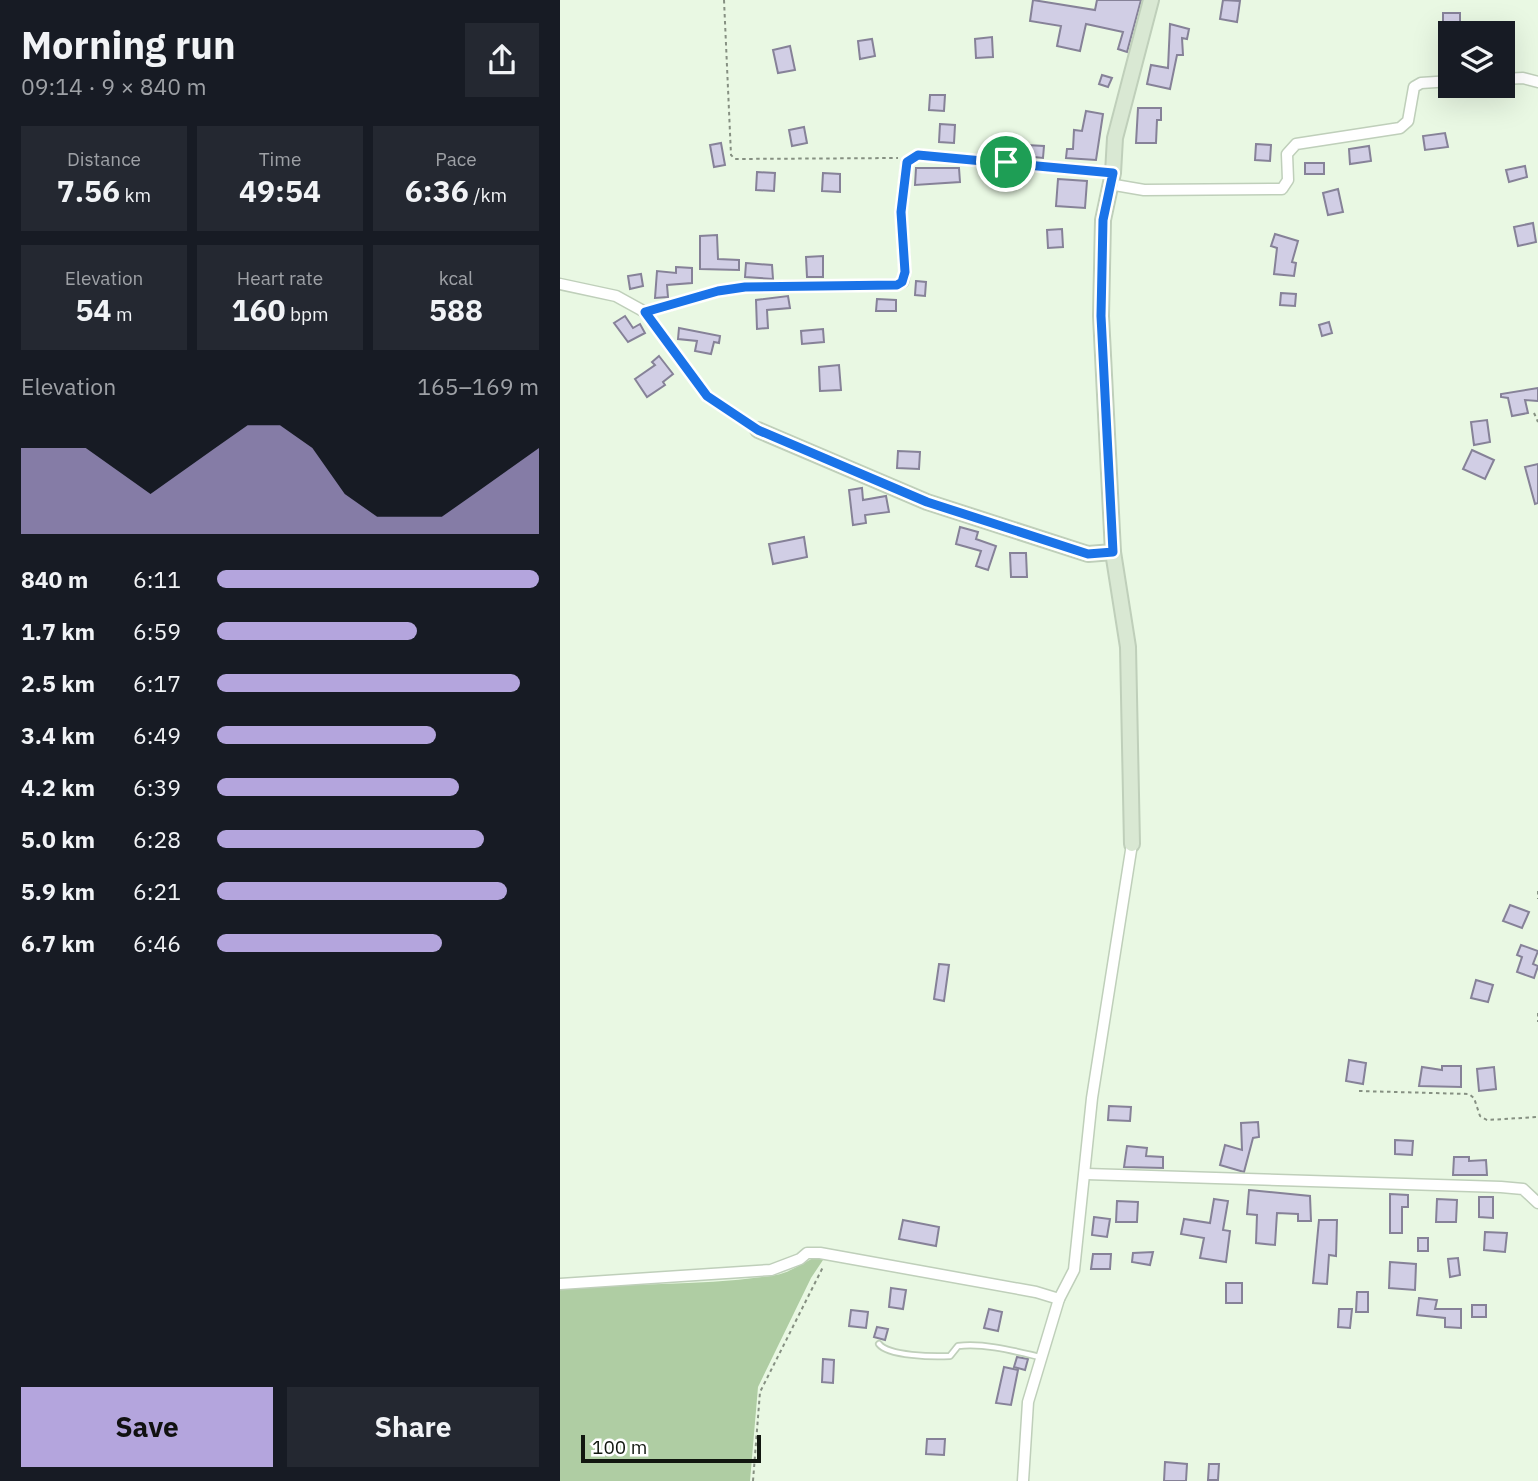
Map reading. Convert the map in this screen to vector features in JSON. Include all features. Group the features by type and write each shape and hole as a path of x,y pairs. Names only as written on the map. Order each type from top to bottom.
{"street":[{"path":"1023,1481 1028,1402 1059,1299 1074,1270 1086,1174 1091,1098 1132,844 1128,648 1113,552 1101,316 1103,220 1115,138 1150,0"},
{"path":"1515,78 1538,82"},
{"path":"645,312 718,291 745,287 897,285 902,282 905,272 901,212 907,162 918,155 1111,178 1144,190 1282,188 1288,180 1287,154 1296,144 1400,128 1408,121 1414,86 1438,82"},
{"path":"560,284 616,296 645,312 707,396 758,430 927,502 1088,554 1113,552"},
{"path":"1086,1174 1501,1187 1523,1189 1538,1203"},
{"path":"560,1284 715,1276 771,1270 800,1259 807,1253 840,1256 1036,1292 1059,1299"}],"lane":[{"path":"879,1344 885,1350 933,1357 950,1356 958,1346 963,1345 984,1346 1040,1357"}],"path":[{"path":"724,0 731,155 735,159 913,158"},
{"path":"1534,413 1538,422"},
{"path":"1538,891 1538,900"},
{"path":"1538,1013 1538,1022"},
{"path":"1359,1091 1469,1094 1475,1098 1480,1116 1487,1120 1538,1117"},
{"path":"753,1481 760,1392 816,1278 824,1266 840,1256"}],"green space":[{"path":"815,1257 825,1257 811,1278 758,1387 750,1481 560,1481 560,1289 749,1279 781,1274"}],"building":[{"path":"1033,0 1095,10 1097,0 1141,0 1127,52 1118,49 1123,32 1086,24 1080,51 1057,46 1061,26 1030,21"},
{"path":"1223,0 1240,1 1237,22 1220,19"},
{"path":"1443,13 1460,13 1460,21 1443,21"},
{"path":"1170,24 1189,29 1187,39 1182,38 1183,55 1177,55 1170,89 1147,84 1151,65 1168,68"},
{"path":"992,37 993,57 976,58 975,39"},
{"path":"872,39 875,56 860,59 858,41"},
{"path":"790,46 795,70 778,73 773,50"},
{"path":"1102,75 1112,78 1108,87 1099,84"},
{"path":"930,95 945,95 944,111 929,110"},
{"path":"1138,108 1161,108 1161,120 1157,120 1156,143 1136,143"},
{"path":"1086,111 1103,114 1096,160 1066,158 1067,149 1073,149 1074,130 1082,131"},
{"path":"940,124 955,125 954,143 939,142"},
{"path":"804,127 807,143 792,146 789,130"},
{"path":"1445,133 1448,147 1425,150 1423,136"},
{"path":"721,143 725,165 714,167 710,145"},
{"path":"1256,144 1271,145 1270,161 1255,160"},
{"path":"1026,145 1044,146 1043,158 1025,156"},
{"path":"1369,146 1371,161 1350,164 1349,149"},
{"path":"1305,163 1324,163 1324,174 1305,174"},
{"path":"1525,166 1527,177 1509,182 1506,170"},
{"path":"916,168 959,168 960,182 915,185"},
{"path":"757,172 775,173 774,191 756,190"},
{"path":"823,173 840,174 840,192 822,191"},
{"path":"1058,179 1087,181 1085,208 1056,206"},
{"path":"1338,189 1343,212 1328,215 1323,193"},
{"path":"1533,223 1536,242 1518,246 1514,227"},
{"path":"1062,229 1063,247 1048,248 1047,230"},
{"path":"1275,234 1298,241 1292,262 1296,263 1294,276 1274,274 1277,248 1271,246"},
{"path":"717,235 718,259 739,260 739,270 700,269 700,236"},
{"path":"823,256 823,277 807,277 806,257"},
{"path":"746,263 772,265 773,279 745,277"},
{"path":"676,267 692,268 692,283 667,285 668,297 655,298 657,271 676,273"},
{"path":"641,274 643,286 630,289 628,276"},
{"path":"916,281 926,282 925,296 915,295"},
{"path":"1281,293 1296,294 1295,306 1280,305"},
{"path":"788,296 790,308 767,310 768,328 757,329 756,300"},
{"path":"877,299 896,300 896,311 876,311"},
{"path":"625,316 633,328 640,324 645,333 628,342 614,323"},
{"path":"1329,322 1332,333 1322,336 1319,325"},
{"path":"679,328 720,336 719,343 714,342 711,354 695,351 697,341 678,339"},
{"path":"823,329 824,342 802,344 801,331"},
{"path":"659,356 673,374 663,382 665,385 647,397 635,379 655,365 652,362"},
{"path":"839,365 841,390 820,391 819,367"},
{"path":"1538,388 1538,401 1525,400 1528,413 1512,416 1508,398 1501,397 1501,394"},
{"path":"1487,420 1490,442 1474,445 1471,422"},
{"path":"1472,450 1494,460 1485,479 1463,469"},
{"path":"898,451 920,452 919,469 897,468"},
{"path":"1538,464 1538,503 1535,504 1525,467"},
{"path":"862,488 863,500 886,496 889,512 865,515 866,523 853,525 849,490"},
{"path":"960,527 978,532 976,539 996,546 988,570 976,566 981,551 956,544"},
{"path":"804,537 807,557 773,564 769,544"},
{"path":"1010,553 1026,553 1027,577 1011,577"},
{"path":"1510,905 1529,912 1522,928 1503,921"},
{"path":"1521,945 1538,951 1533,964 1538,966 1534,978 1517,972 1522,957 1517,955"},
{"path":"939,964 949,965 944,1001 934,999"},
{"path":"1476,980 1493,985 1488,1002 1471,998"},
{"path":"1349,1060 1366,1063 1363,1084 1346,1081"},
{"path":"1442,1066 1461,1066 1461,1087 1419,1086 1422,1067 1442,1070"},
{"path":"1494,1067 1496,1089 1479,1091 1477,1069"},
{"path":"1109,1106 1131,1107 1130,1121 1108,1120"},
{"path":"1258,1122 1259,1137 1253,1138 1244,1172 1220,1165 1225,1145 1242,1150 1241,1123"},
{"path":"1395,1140 1413,1141 1412,1155 1395,1154"},
{"path":"1127,1146 1147,1148 1146,1156 1163,1157 1163,1168 1124,1167"},
{"path":"1454,1157 1469,1157 1469,1161 1486,1160 1487,1175 1453,1175"},
{"path":"1249,1190 1310,1196 1311,1221 1298,1221 1298,1214 1277,1213 1275,1245 1256,1243 1257,1215 1247,1214"},
{"path":"1390,1194 1408,1195 1408,1207 1402,1207 1402,1233 1390,1233"},
{"path":"1479,1197 1493,1197 1493,1218 1479,1217"},
{"path":"1214,1199 1228,1201 1223,1230 1230,1231 1226,1262 1200,1258 1204,1238 1181,1234 1184,1219 1210,1223"},
{"path":"1437,1199 1457,1200 1456,1222 1436,1222"},
{"path":"1117,1201 1138,1202 1137,1222 1116,1222"},
{"path":"1094,1217 1110,1219 1107,1237 1092,1235"},
{"path":"903,1220 939,1227 936,1246 899,1239"},
{"path":"1319,1220 1337,1220 1336,1256 1329,1255 1327,1284 1313,1283"},
{"path":"1485,1232 1507,1233 1505,1252 1484,1250"},
{"path":"1418,1238 1428,1238 1428,1251 1418,1251"},
{"path":"1153,1252 1150,1265 1132,1262 1133,1253"},
{"path":"1093,1254 1111,1254 1110,1269 1091,1269"},
{"path":"1458,1258 1460,1275 1450,1277 1448,1259"},
{"path":"1390,1262 1416,1264 1415,1290 1389,1288"},
{"path":"1226,1283 1242,1283 1242,1303 1226,1303"},
{"path":"891,1288 906,1290 903,1309 889,1307"},
{"path":"1357,1292 1368,1292 1368,1312 1356,1312"},
{"path":"1419,1298 1437,1300 1435,1309 1461,1309 1461,1328 1445,1327 1445,1318 1417,1315"},
{"path":"1472,1305 1486,1305 1486,1317 1472,1317"},
{"path":"989,1309 1002,1312 998,1331 984,1328"},
{"path":"1339,1309 1352,1309 1350,1328 1338,1327"},
{"path":"851,1310 868,1312 866,1328 849,1326"},
{"path":"877,1327 888,1329 885,1340 874,1337"},
{"path":"1017,1357 1028,1359 1025,1370 1014,1367"},
{"path":"823,1359 834,1360 833,1383 822,1382"},
{"path":"1004,1367 1018,1370 1011,1405 996,1403"},
{"path":"927,1439 945,1439 944,1455 926,1454"},
{"path":"1165,1462 1187,1464 1186,1481 1164,1481"},
{"path":"1209,1464 1219,1464 1218,1480 1208,1480"}],"route":[{"path":"918,155 1006,162 1113,173 1103,220 1101,316 1113,552 1088,554 927,502 758,430 707,396 645,312 718,291 745,287 897,285 902,282 905,272 901,212 907,162 918,155"}]}
